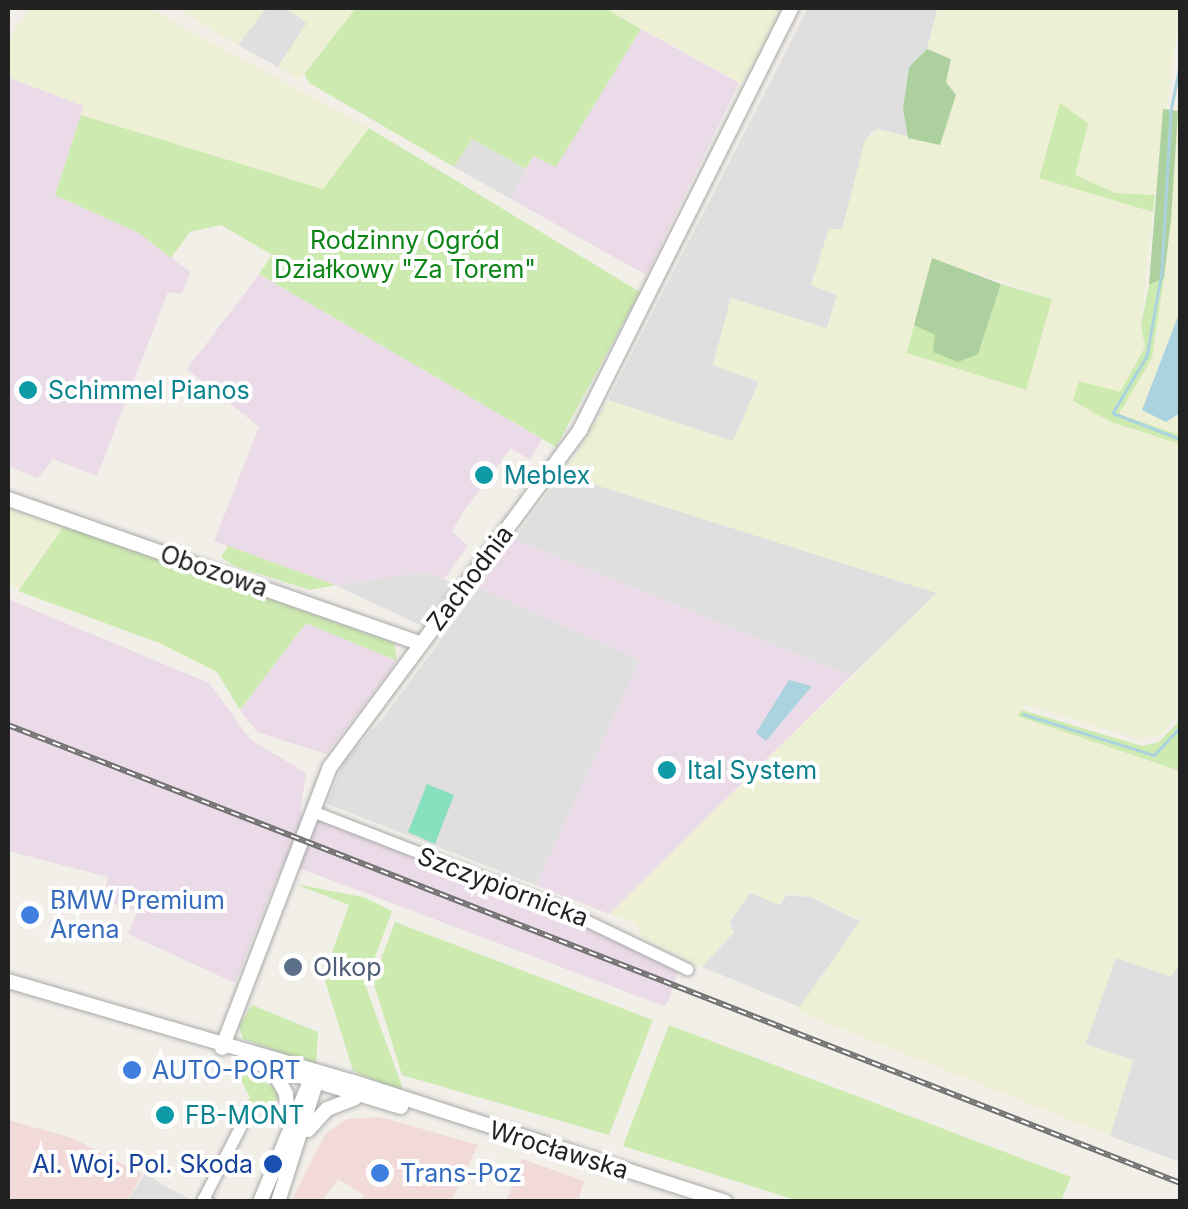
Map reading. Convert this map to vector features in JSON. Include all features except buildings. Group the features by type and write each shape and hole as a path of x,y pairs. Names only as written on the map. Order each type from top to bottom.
{"street":[{"name":"Zachodnia","path":"222,1048 335,758 580,430 791,8"},
{"name":"Obozowa","path":"8,499 420,644"},
{"name":"Szczypiornicka","path":"315,812 554,904 687,970"},
{"name":"Wrocławska","path":"8,982 222,1048 356,1098 450,1116"},
{"name":"Wrocławska","path":"222,1048 273,1072 450,1116 726,1202"},
{"path":"273,1072 286,1094 288,1123"},
{"path":"260,1202 288,1123 314,1080"},
{"path":"278,1202 302,1139 314,1080"},
{"path":"302,1139 322,1113 356,1098"},
{"path":"205,1200 242,1123"}],"shaded area":[{"path":"266,8 285,8 307,23 278,67 238,45"},
{"path":"808,8 938,8 927,49 909,67 903,109 908,138 877,129 871,133 842,229 829,230 811,285 838,295 827,329 731,299 713,365 759,381 733,441 608,400"},
{"path":"641,29 739,83 646,275 511,199 533,156 556,166"},
{"path":"8,77 84,106 55,195 139,233 190,272 182,294 168,292 97,476 53,459 38,478 8,466"},
{"path":"472,139 526,169 511,199 454,167"},
{"path":"259,274 542,439 530,460 511,448 462,514 452,531 468,546 444,579 426,572 335,585 214,541 259,427 187,369"},
{"path":"562,474 937,593 851,676 514,539"},
{"path":"514,539 851,676 609,914 536,885 640,660 479,588"},
{"path":"426,572 456,584 424,627 335,585"},
{"path":"479,588 640,660 536,885 327,804 344,761 383,718"},
{"path":"8,599 209,683 250,739 306,773 300,813 559,912 679,967 669,1000 664,1006 283,862 235,983 128,934 137,911 102,900 108,877 8,851"},
{"path":"306,623 397,661 326,754 257,732 240,710"},
{"path":"750,893 811,897 857,919 868,918 800,1007 702,967 734,932 729,922"},
{"path":"1116,958 1170,976 1180,964 1180,1162 1110,1136 1133,1061 1085,1044"},
{"path":"381,1117 478,1145 451,1201 361,1201 364,1195 338,1179 322,1201 291,1201 326,1133 347,1119"},
{"path":"8,1120 72,1138 142,1174 127,1201 8,1201"},
{"path":"522,1159 584,1181 578,1201 506,1202"},
{"path":"146,1171 161,1184 196,1202 127,1202"}],"green space":[{"path":"30,8 148,8 369,128 323,189 81,115 83,106 8,77 8,40"},
{"path":"187,8 266,8 238,45 183,13"},
{"path":"285,8 356,8 299,79 278,67 307,23"},
{"path":"356,8 605,8 641,29 556,167 533,156 526,169 472,139 454,167 309,83 304,74"},
{"path":"605,8 784,8 742,84"},
{"path":"938,8 1180,8 1155,195 1115,193 1075,175 1078,165 1060,104 1039,177 1153,212 1141,325 1145,347 1119,393 1097,386 1073,401 1111,422 1180,444 1180,711 1163,733 1141,740 1026,705 1017,716 1180,771 1180,964 1171,976 1116,958 1085,1044 1133,1060 1110,1136 797,1011 864,915 857,920 811,897 788,893 780,905 750,893 729,922 734,932 702,967 642,937 635,923 609,914 937,593 564,475 608,400 733,441 759,382 713,365 731,298 827,328 837,295 811,285 829,229 842,229 865,140 877,129 940,144 956,95 946,82 951,59 927,49","holes":["968,270 1052,299 907,353"]},
{"path":"927,49 951,59 946,82 956,95 940,145 908,138 903,109 909,67"},
{"path":"1180,93 1180,435 1119,415 1154,345"},
{"path":"1060,103 1088,123 1075,175 1115,193 1155,195 1153,212 1039,178"},
{"path":"1163,109 1178,111 1171,220 1164,278 1149,285"},
{"name":"Rodzinny Ogród Działkowy \"Za Torem\"","path":"81,115 323,189 369,128 640,292 556,447 259,274 272,255 221,225 190,232 171,258 139,233 55,195"},
{"path":"932,258 1001,284 978,354 958,362 933,352 935,335 914,325"},
{"path":"1164,278 1152,358 1119,414 1180,435 1180,444 1111,422 1073,401 1079,381 1120,392 1145,347 1141,325 1149,285"},
{"path":"1001,284 1052,299 1026,390 907,353 914,325 978,354"},
{"path":"8,506 64,526 18,588 8,586"},
{"path":"64,526 394,643 397,661 306,623 240,710 217,672 159,643 18,591"},
{"path":"228,546 335,585 310,590 234,566 221,557"},
{"path":"1022,710 1142,746 1159,742 1180,720 1180,771 1017,716"},
{"path":"427,784 454,795 435,844 408,832"},
{"path":"295,884 363,897 392,911 365,984 404,1092 353,1071 323,974 337,958 331,955 349,905"},
{"path":"395,922 653,1020 609,1135 402,1075 373,981"},
{"path":"252,1005 318,1032 316,1065 243,1039 239,1026"},
{"path":"669,1025 1071,1177 1061,1201 799,1201 623,1146"},
{"path":"234,1068 274,1087 278,1097 272,1115 256,1108 247,1124 239,1120 250,1097"}],"water":[{"path":"1180,311 1180,413 1166,422 1142,410"},
{"path":"789,680 812,686 766,741 756,733"}],"waterway":[{"path":"1180,66 1171,111 1162,272 1147,356 1113,413 1180,439"},
{"path":"1023,714 1154,755 1180,727"}],"railway":[{"path":"8,725 1180,1183"}],"place":[{"name":"Schimmel Pianos","path":"28,390"},
{"name":"Meblex","path":"484,475"},
{"name":"Ital System","path":"667,770"},
{"name":"BMW Premium Arena","path":"30,915"},
{"name":"Olkop","path":"293,967"},
{"name":"AUTO-PORT","path":"132,1070"},
{"name":"FB-MONT","path":"165,1115"},
{"name":"Al. Woj. Pol. Skoda","path":"273,1164"},
{"name":"Trans-Poz","path":"380,1173"}]}
